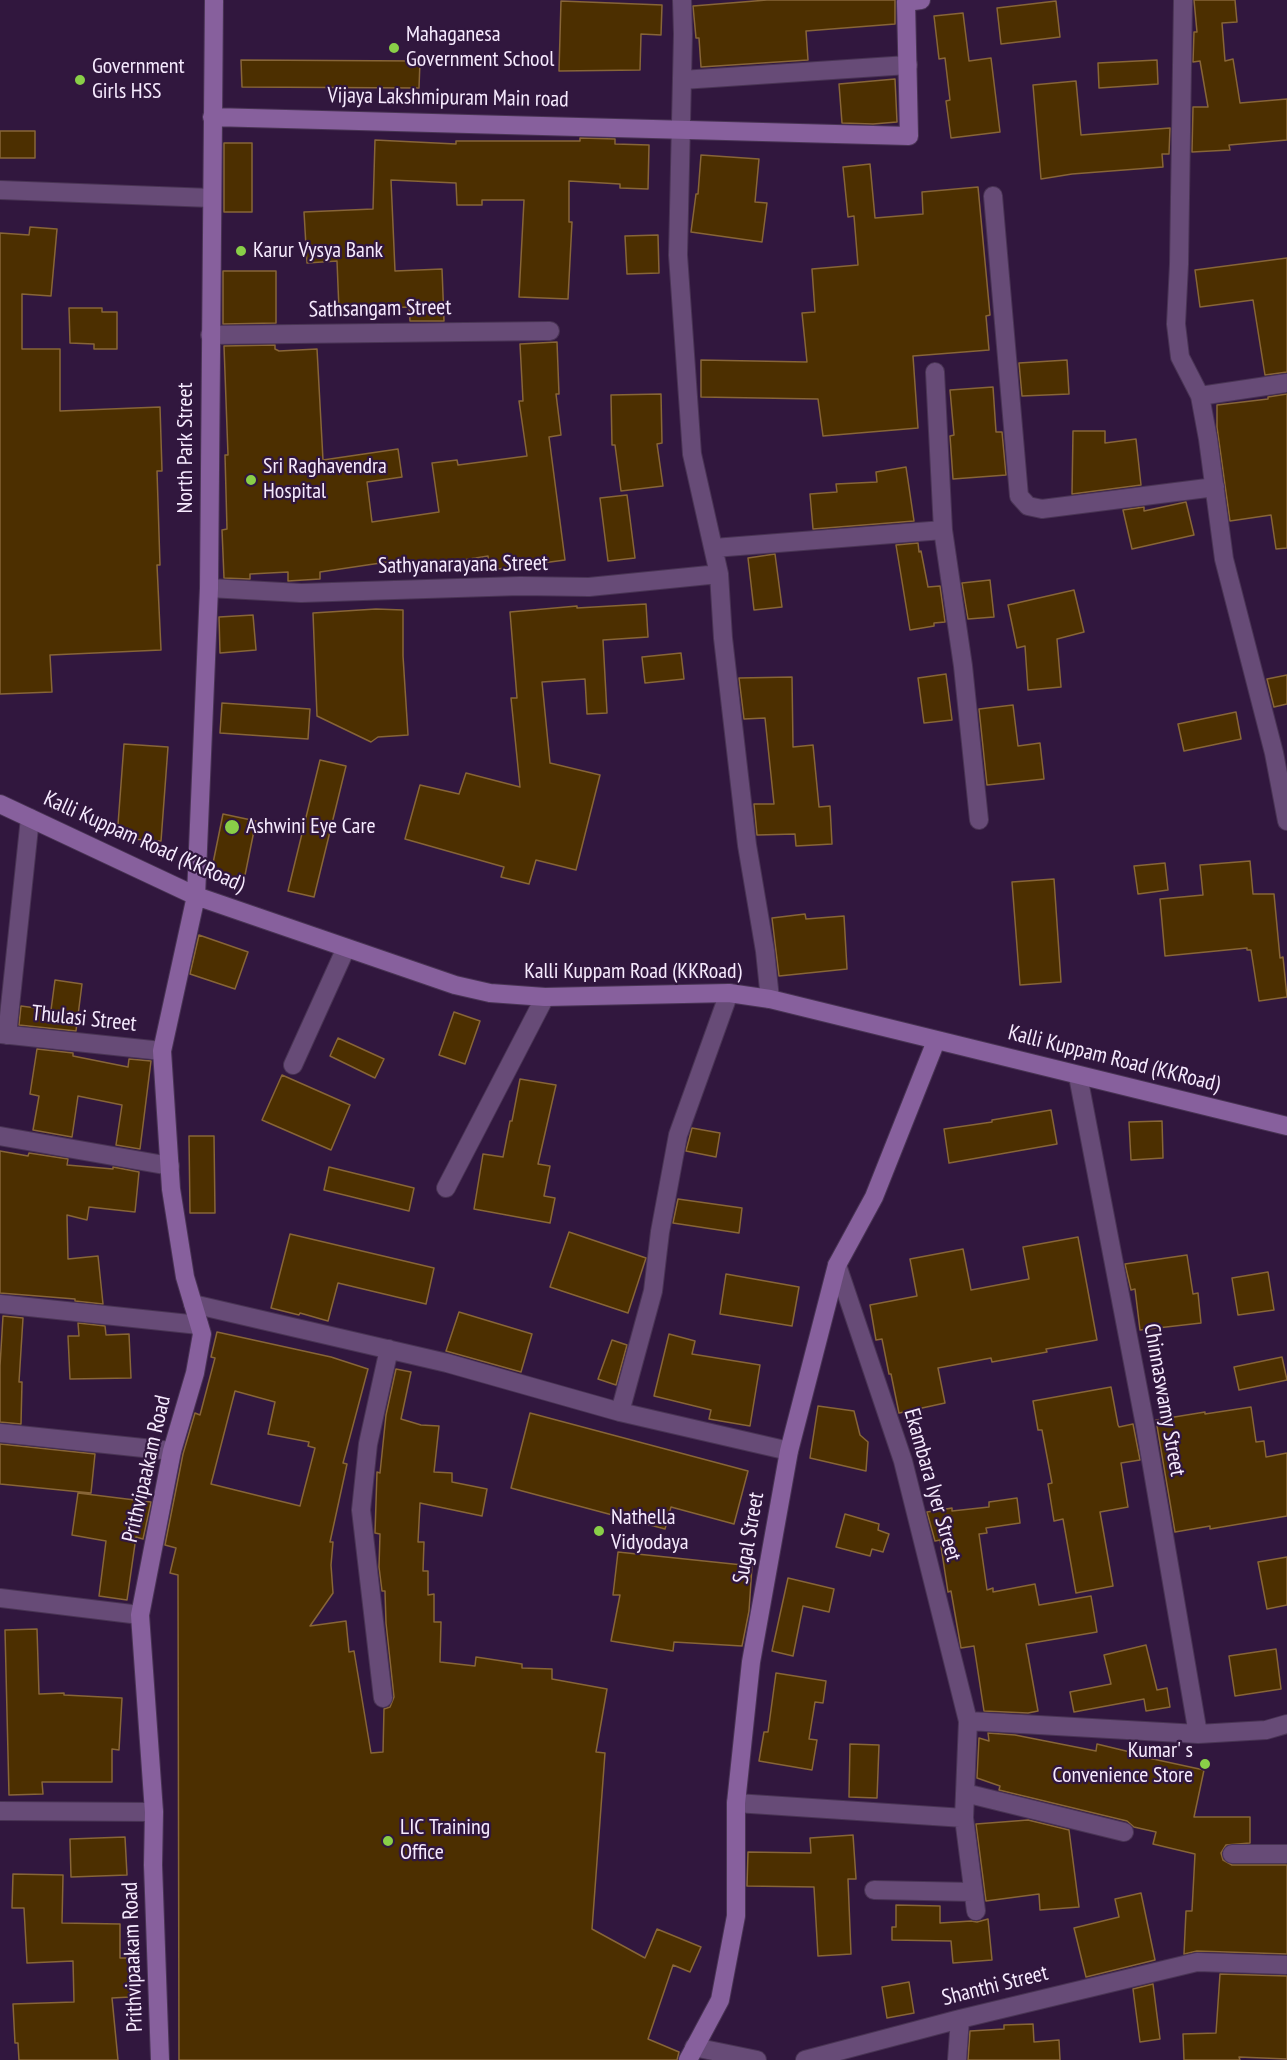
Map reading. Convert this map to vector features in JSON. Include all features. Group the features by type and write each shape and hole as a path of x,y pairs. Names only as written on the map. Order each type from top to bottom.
{"street":[{"name":"North Park Street","path":"196,896 209,588 214,0"},
{"path":"682,0 682,128 678,255 693,454 719,574 723,638 747,845 771,999"},
{"path":"682,80 908,64 911,0"},
{"path":"1183,0 1176,324 1180,357 1200,396 1224,559 1281,752 1287,821"},
{"name":"Vijaya Lakshmipuram Main road","path":"212,117 682,128 909,136 908,64"},
{"path":"0,190 211,198"},
{"path":"993,196 1019,496 1028,506 1042,509 1215,488"},
{"name":"Sathsangam Street","path":"210,335 550,331"},
{"path":"935,372 943,530 963,666 979,820"},
{"path":"1200,396 1287,383"},
{"path":"714,548 943,530"},
{"name":"Sathyanarayana Street","path":"209,588 301,592 520,586 589,587 719,574"},
{"name":"Kalli Kuppam Road (KKRoad)","path":"0,804 196,896 455,985 490,993 545,997 729,993 771,999 1287,1126"},
{"path":"4,1034 30,818"},
{"name":"Prithvipaakam Road","path":"160,2060 153,1865 154,1812 140,1615 172,1451 195,1373 202,1334 185,1277 171,1189 162,1051 196,896"},
{"path":"293,1065 346,948"},
{"path":"620,1412 653,1291 660,1232 678,1135 729,993"},
{"path":"446,1188 545,997"},
{"name":"Thulasi Street","path":"4,1034 162,1051"},
{"name":"Sugal Street","path":"691,2054 720,2000 736,1916 736,1803 751,1662 789,1451 837,1265 874,1197 936,1041"},
{"name":"Chinnaswamy Street","path":"1078,1076 1144,1425 1198,1734"},
{"path":"0,1136 170,1166"},
{"name":"Ekambara Iyer Street","path":"837,1265 903,1461 968,1721 964,1818 976,1911"},
{"path":"0,1304 199,1325"},
{"path":"193,1304 447,1363 620,1412 789,1451"},
{"path":"383,1698 361,1510 368,1444 389,1349"},
{"path":"0,1433 172,1451"},
{"path":"0,1598 140,1615"},
{"path":"968,1721 1198,1734 1266,1730 1287,1724"},
{"path":"965,1793 1124,1832"},
{"path":"736,1803 964,1818"},
{"path":"0,1811 154,1812"},
{"path":"1232,1854 1287,1854"},
{"path":"874,1890 974,1892"},
{"name":"Shanthi Street","path":"805,2060 960,2019 1197,1962 1287,1965"},
{"path":"957,2060 960,2019"},
{"path":"691,2054 757,2060"}],"building":[{"path":"767,0 895,0 895,24 806,31 808,60 701,67 693,6"},
{"path":"1194,0 1235,0 1237,22 1222,23 1225,61 1233,59 1240,103 1287,99 1287,140 1229,145 1230,150 1192,152 1193,107 1208,107 1200,61 1193,62 1194,32 1197,32"},
{"path":"561,1 662,5 661,35 641,34 640,70 559,71"},
{"path":"1056,1 1060,37 1001,44 997,8"},
{"path":"963,13 969,61 991,58 1000,132 951,138 946,101 950,100 945,58 939,59 934,16"},
{"path":"241,60 420,61 419,88 242,87"},
{"path":"1157,60 1158,84 1099,88 1098,63"},
{"path":"895,79 897,122 842,123 839,84"},
{"path":"1076,81 1081,135 1170,128 1169,154 1162,154 1163,167 1072,174 1041,179 1033,85"},
{"path":"0,131 35,131 35,158 0,158"},
{"path":"580,138 615,139 615,144 649,145 648,189 620,188 620,184 569,181 569,222 572,222 568,299 519,297 524,200 482,200 482,205 457,205 456,183 391,180 395,271 442,269 444,321 410,321 409,307 339,310 337,261 307,263 304,212 373,209 375,140 456,144 456,141 580,141"},
{"path":"224,143 252,143 252,212 224,212"},
{"path":"701,155 759,159 755,202 767,203 762,242 691,232 696,194 698,194"},
{"path":"870,164 875,218 923,214 922,192 978,187 990,315 986,316 989,350 913,356 918,428 823,436 818,399 701,397 701,360 807,362 802,313 815,312 812,269 858,265 854,216 848,217 843,167"},
{"path":"30,227 57,229 51,296 22,294 22,349 60,349 60,411 160,407 162,471 157,471 160,565 157,565 161,650 50,655 52,692 0,694 0,233 29,235"},
{"path":"658,235 659,273 627,274 625,236"},
{"path":"1287,258 1287,372 1265,375 1253,300 1200,307 1195,270"},
{"path":"223,271 276,271 276,323 223,324"},
{"path":"69,308 102,308 102,312 117,312 117,349 94,349 94,344 70,343"},
{"path":"557,342 559,394 556,394 561,435 549,437 565,560 490,570 488,556 395,571 394,561 320,572 320,579 288,581 288,572 250,574 250,579 224,578 222,530 227,529 225,455 228,455 224,346 275,345 275,349 279,351 317,349 323,460 398,449 402,477 367,482 372,522 439,512 432,463 457,460 458,465 527,456 519,401 523,401 520,344"},
{"path":"1067,360 1069,394 1022,396 1019,363"},
{"path":"993,387 996,432 1002,432 1006,475 953,479 950,436 954,435 950,390"},
{"path":"661,394 662,443 657,444 663,486 621,491 615,445 612,445 611,395"},
{"path":"1287,394 1287,548 1276,549 1271,515 1230,521 1217,427 1217,405 1268,399 1268,397"},
{"path":"1073,431 1105,431 1105,443 1136,439 1141,485 1072,494"},
{"path":"906,467 914,521 813,529 810,494 837,492 836,484 877,482 876,472"},
{"path":"627,495 635,558 608,561 600,498"},
{"path":"1186,502 1194,535 1132,549 1123,510 1144,507 1144,511"},
{"path":"918,543 928,587 940,586 945,622 910,630 896,545"},
{"path":"775,554 782,607 754,610 748,558"},
{"path":"990,580 994,617 968,619 962,583"},
{"path":"1074,590 1084,632 1057,639 1061,687 1028,690 1025,646 1017,648 1008,605"},
{"path":"646,604 648,637 603,640 607,713 587,714 585,679 542,682 550,763 600,775 576,870 536,860 529,884 501,877 504,867 405,839 420,785 459,794 466,773 520,787 511,698 517,698 510,612 577,606 577,608"},
{"path":"376,609 403,610 403,656 408,735 378,737 371,742 317,716 313,613"},
{"path":"253,615 256,650 220,653 219,617"},
{"path":"681,653 684,679 645,683 642,657"},
{"path":"946,674 952,720 924,723 918,678"},
{"path":"1287,675 1287,704 1274,707 1267,679"},
{"path":"792,677 793,747 813,745 819,807 830,806 832,844 796,846 795,834 757,835 754,804 774,804 765,718 744,719 739,678"},
{"path":"222,703 310,709 308,739 220,733"},
{"path":"1013,705 1018,746 1040,743 1044,779 987,785 979,709"},
{"path":"1236,712 1241,739 1184,751 1178,724"},
{"path":"124,744 168,747 161,841 117,838"},
{"path":"320,760 346,766 314,897 288,891"},
{"path":"223,814 256,821 244,880 211,873"},
{"path":"1250,861 1253,894 1274,894 1280,958 1283,957 1287,997 1259,1001 1251,950 1247,948 1165,956 1160,899 1203,895 1200,865"},
{"path":"1165,863 1168,890 1138,894 1134,866"},
{"path":"1054,879 1061,982 1020,985 1012,882"},
{"path":"805,914 806,919 844,916 847,969 779,976 772,918"},
{"path":"199,935 248,952 235,989 190,974"},
{"path":"55,980 82,984 76,1031 19,1025 21,1006 51,1010"},
{"path":"454,1012 480,1021 465,1064 439,1055"},
{"path":"338,1038 384,1059 375,1078 330,1056"},
{"path":"37,1049 73,1053 73,1056 128,1067 129,1059 151,1061 140,1149 116,1145 122,1105 78,1096 72,1137 33,1130 39,1096 30,1094"},
{"path":"282,1075 350,1105 331,1150 262,1120"},
{"path":"520,1079 556,1085 538,1164 550,1166 544,1196 555,1198 550,1223 474,1209 483,1154 503,1157"},
{"path":"1051,1110 1057,1144 949,1163 944,1129"},
{"path":"1162,1121 1163,1158 1131,1160 1129,1122"},
{"path":"692,1128 720,1133 716,1157 686,1151"},
{"path":"189,1136 214,1136 215,1213 190,1213"},
{"path":"0,1151 68,1159 67,1165 113,1169 113,1167 139,1172 135,1212 89,1207 87,1220 67,1215 68,1259 98,1256 103,1304 75,1301 75,1299 0,1293"},
{"path":"329,1167 414,1188 409,1211 324,1190"},
{"path":"678,1199 742,1208 739,1233 673,1223"},
{"path":"569,1232 646,1258 628,1313 550,1287"},
{"path":"290,1234 434,1268 426,1304 338,1283 328,1321 271,1308"},
{"path":"1078,1237 1097,1340 992,1362 991,1358 938,1368 945,1403 899,1413 882,1339 876,1340 870,1305 917,1296 910,1259 963,1249 971,1290 1029,1279 1023,1247"},
{"path":"1187,1255 1193,1294 1198,1293 1201,1323 1140,1330 1135,1289 1131,1290 1125,1264"},
{"path":"1268,1272 1274,1310 1238,1315 1232,1278"},
{"path":"726,1274 799,1287 792,1326 720,1314"},
{"path":"459,1312 532,1334 521,1372 446,1351"},
{"path":"3,1316 23,1318 19,1382 22,1382 21,1424 0,1422"},
{"path":"78,1323 105,1326 106,1335 129,1334 131,1378 70,1379 68,1336 79,1336"},
{"name":"LIC Training Office","path":"217,1332 331,1357 368,1369 343,1463 347,1464 330,1542 333,1542 331,1565 333,1593 310,1626 346,1621 349,1652 354,1651 371,1753 383,1752 384,1709 390,1707 394,1697 385,1591 382,1591 379,1567 380,1534 375,1533 377,1472 380,1473 386,1415 396,1369 411,1372 401,1419 421,1425 439,1426 434,1472 452,1473 452,1482 487,1489 482,1516 420,1503 418,1542 424,1542 423,1571 428,1571 428,1595 434,1594 434,1622 441,1622 440,1662 475,1666 476,1657 522,1664 522,1668 552,1669 552,1679 607,1689 596,1752 605,1753 592,1929 645,1958 657,1929 701,1947 690,1972 673,1965 648,2039 679,2052 677,2060 179,2060 178,1575 170,1573 176,1548 165,1545 183,1454 195,1413 200,1415 215,1358 211,1357","holes":["235,1391 275,1402 268,1434 309,1442 308,1446 315,1448 300,1506 211,1484"]},
{"path":"669,1334 695,1341 692,1354 760,1365 750,1426 709,1419 711,1410 654,1396"},
{"path":"612,1340 627,1345 616,1385 598,1379"},
{"path":"1282,1357 1287,1380 1239,1390 1234,1367"},
{"path":"1111,1387 1118,1425 1119,1427 1133,1424 1140,1460 1121,1463 1128,1507 1100,1512 1113,1586 1076,1593 1063,1519 1054,1521 1048,1484 1052,1483 1042,1430 1038,1430 1033,1401"},
{"path":"818,1406 854,1411 860,1435 868,1442 866,1471 810,1458"},
{"path":"1251,1407 1256,1442 1264,1441 1266,1457 1287,1453 1287,1516 1210,1529 1210,1526 1175,1532 1156,1420"},
{"path":"530,1413 748,1471 734,1524 671,1507 665,1529 511,1488"},
{"path":"0,1444 95,1454 91,1493 0,1484"},
{"path":"78,1493 151,1502 143,1539 136,1537 127,1600 99,1596 106,1541 72,1535"},
{"path":"1017,1498 1020,1523 986,1528 987,1533 979,1534 987,1590 993,1588 993,1592 1035,1584 1039,1605 1091,1596 1097,1632 1026,1644 1038,1711 1028,1713 984,1711 974,1646 961,1648 951,1591 948,1592 940,1540 935,1541 927,1512 952,1508 952,1511 989,1507 989,1502"},
{"path":"845,1514 879,1524 878,1530 889,1534 883,1552 872,1549 870,1556 836,1547"},
{"path":"618,1552 752,1566 749,1611 742,1646 674,1642 673,1651 611,1641 620,1595 613,1595"},
{"path":"1287,1557 1287,1605 1267,1609 1258,1562"},
{"path":"788,1578 834,1589 829,1612 803,1606 793,1656 772,1651"},
{"path":"37,1629 39,1694 64,1693 64,1695 122,1698 119,1750 112,1749 112,1782 42,1782 43,1794 9,1795 5,1630"},
{"path":"1146,1645 1157,1690 1167,1688 1170,1707 1146,1711 1144,1699 1074,1712 1070,1692 1111,1684 1104,1655"},
{"path":"1276,1649 1281,1689 1235,1696 1229,1656"},
{"path":"776,1673 826,1681 823,1703 815,1702 809,1739 817,1740 812,1770 759,1761 764,1732 768,1732"},
{"path":"988,1733 1015,1735 1096,1751 1097,1744 1130,1752 1130,1754 1204,1770 1194,1817 1250,1817 1250,1843 1226,1845 1221,1853 1223,1860 1232,1865 1287,1865 1287,1954 1197,1951 1184,1954 1186,1911 1192,1911 1195,1854 1153,1844 1156,1832 1134,1827 1127,1821 999,1790 1000,1786 977,1778 979,1738 989,1741"},
{"path":"850,1744 879,1745 877,1798 849,1797"},
{"path":"1028,1820 1069,1830 1079,1907 1040,1910 1039,1894 986,1901 976,1824"},
{"path":"853,1835 856,1879 848,1879 851,1954 818,1956 814,1887 747,1886 748,1852 811,1853 810,1838"},
{"path":"125,1837 127,1875 71,1877 70,1839"},
{"path":"13,1874 63,1875 62,1923 120,1924 120,1958 129,1958 130,1997 112,1998 118,2060 19,2060 18,2043 15,2043 13,2004 74,2002 73,1961 27,1963 24,1908 12,1908"},
{"path":"1141,1893 1155,1960 1086,1977 1074,1928 1119,1917 1115,1899"},
{"path":"896,1905 940,1906 940,1923 977,1922 988,1919 992,1960 953,1963 951,1941 892,1940 892,1927 896,1927"},
{"path":"1220,1974 1287,1976 1287,2059 1239,2057 1240,2060 1184,2060 1183,2034 1216,2033"},
{"path":"909,1982 914,2013 887,2018 882,1987"},
{"path":"1153,1984 1160,2039 1140,2042 1133,1989"},
{"path":"1033,2024 1034,2042 1059,2040 1060,2060 968,2060 970,2031 1004,2029 1004,2025"}],"place":[{"name":"Mahaganesa Government School","path":"394,48"},
{"name":"Government Girls HSS","path":"80,80"},
{"name":"Karur Vysya Bank","path":"241,251"},
{"name":"Sri Raghavendra Hospital","path":"251,480"},
{"name":"Ashwini Eye Care","path":"232,827"},
{"name":"Nathella Vidyodaya","path":"599,1531"},
{"name":"Kumar' s Convenience Store","path":"1205,1764"},
{"name":"LIC Training Office","path":"388,1841"}]}
